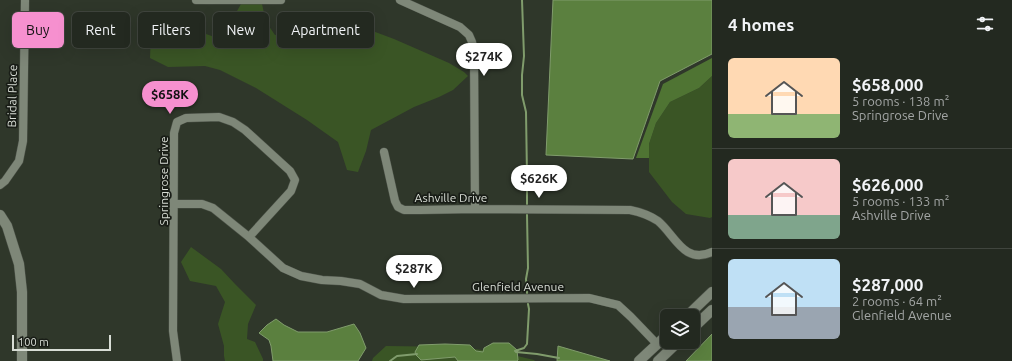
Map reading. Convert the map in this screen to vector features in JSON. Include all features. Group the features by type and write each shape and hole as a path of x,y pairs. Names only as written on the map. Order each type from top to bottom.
{"street":[{"name":"Bridal Place","path":"0,185 5,181 19,161 23,141 25,0"},
{"path":"196,0 281,0"},
{"path":"400,0 460,27 469,35 472,42 474,51 475,209"},
{"name":"Springrose Drive","path":"177,361 173,331 175,204 174,133 177,122 186,118 218,117 233,122 245,130 290,171 294,180 291,191 249,237"},
{"name":"Ashville Drive","path":"384,152 395,201 398,206 404,210 630,210 642,212 659,222 682,248 689,252 702,255 712,252"},
{"name":"Glenfield Avenue","path":"175,204 202,204 213,208 249,237 283,268 301,276 360,284 381,294 404,299 589,298 618,305 632,316 657,344"},
{"path":"0,215 7,226 19,264 22,292 22,361"},
{"path":"694,309 712,292"},
{"path":"700,321 712,310"},
{"path":"639,361 660,341"},
{"path":"657,344 666,353"},
{"path":"658,361 670,349"}],"shaded area":[{"path":"553,0 712,0 712,54 660,81 633,159 546,155"},
{"path":"241,4 262,4 264,12 237,12"},
{"path":"269,26 275,35 277,35 277,48 374,48 374,32 449,63 468,76 453,90 414,107 371,130 366,151 358,172 347,170 338,142 307,120 256,88 220,70 205,66 168,67 150,58 150,48 205,48 206,34 213,36 213,48 269,48"},
{"path":"712,58 712,76 699,88 670,102 656,123 649,144 649,158 636,158 663,84"},
{"path":"712,76 712,217 710,218 686,214 672,202 649,172 649,144 656,123 670,102 699,88"},
{"path":"191,247 221,269 256,305 248,324 247,339 255,342 263,361 225,361 224,346 218,324 225,302 216,286 190,281 181,262"},
{"path":"276,319 298,332 327,332 354,324 360,333 366,348 358,361 273,361 269,340 259,333"},
{"path":"712,334 712,361 686,361 698,349 700,349 700,346"},
{"path":"493,343 509,343 517,350 518,360 458,361 455,357 421,360 415,352 419,345 445,344 470,345 476,351 483,352 484,348"},
{"path":"386,346 459,347 505,353 535,361 372,361 373,358"},
{"path":"558,346 610,361 557,361"}],"waterway":[{"path":"522,0 524,56 522,95 526,112 527,204"},
{"path":"527,215 527,293"},
{"path":"515,351 524,348 527,344 528,304"},
{"path":"516,352 559,358"},
{"path":"390,361 397,356 417,354"}]}
